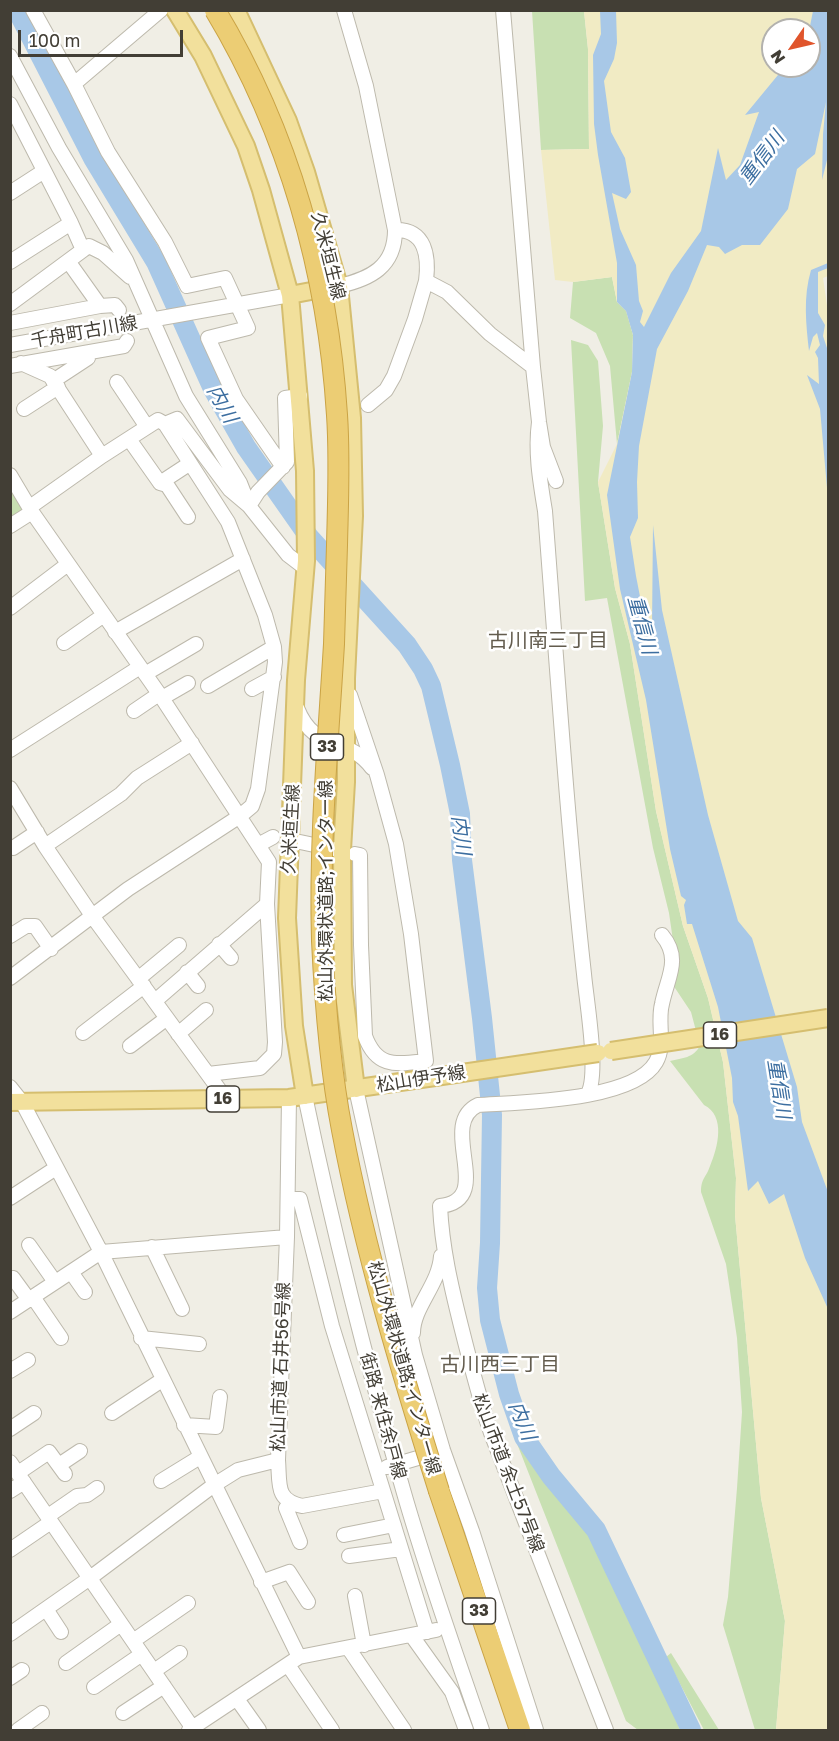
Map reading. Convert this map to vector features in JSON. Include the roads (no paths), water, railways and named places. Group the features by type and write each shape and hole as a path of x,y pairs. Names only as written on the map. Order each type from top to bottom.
{"highway":[{"name":"松山外環状道路;インター線","path":"215,10 251,76 292,176 318,270 327,321 338,416 339,481 334,642 324,798 322,910 326,1013 340,1118 355,1191 384,1305 439,1491 520,1731"}],"main road":[{"path":"175,10 203,56 246,146 261,190 290,295 300,396"},
{"name":"久米垣生線","path":"236,10 288,121 306,172 339,286 352,418 354,516 346,678"},
{"path":"290,295 339,286"},
{"name":"久米垣生線","path":"297,1097 287,918 295,705 305,564 306,471 300,396"},
{"path":"346,678 346,782 342,850 343,985 349,1048 356,1089"},
{"name":"松山伊予線","path":"16,1102 297,1097 828,1018"}],"street":[{"path":"33,10 108,152 165,242 187,286 225,278 232,305 248,328 208,338 236,399 281,468"},
{"path":"74,84 161,10"},
{"path":"339,286 371,276 380,269 392,250 395,231 366,86 344,10"},
{"path":"503,10 538,422 543,447 556,481"},
{"path":"10,56 59,148 126,260 155,320 186,396 240,483 249,506"},
{"path":"10,104 15,122 44,171 83,250"},
{"path":"10,193 44,171"},
{"path":"10,262 71,223"},
{"path":"368,405 386,390 394,376 426,281 428,266 425,250 418,236 406,230 395,231"},
{"path":"10,304 89,246 103,253 129,276 140,290"},
{"path":"68,261 100,306"},
{"path":"426,281 447,291 490,334 533,367"},
{"path":"232,305 290,295"},
{"path":"10,323 100,306 115,305 119,310"},
{"name":"千舟町古川線","path":"10,345 232,305"},
{"path":"16,365 124,346 127,341"},
{"path":"24,409 88,358"},
{"path":"16,365 50,376 102,456"},
{"path":"117,382 147,427"},
{"path":"249,506 258,492 287,462 285,398 300,396"},
{"path":"10,526 102,456 158,420 168,422 177,418 230,490 249,506 288,555 305,564"},
{"path":"10,978 128,890 240,816 252,806 258,789 274,676 274,647 256,590 228,522 189,464 168,422"},
{"path":"538,422 540,485 545,511 578,923 591,1039 592,1083 587,1095"},
{"path":"129,439 160,483 167,485 188,517"},
{"path":"160,483 189,464"},
{"path":"10,475 68,564 192,742 269,862 267,904 274,1054 260,1068 208,1074"},
{"path":"115,632 243,559"},
{"path":"10,608 68,564"},
{"path":"64,643 104,615"},
{"path":"10,750 143,671 196,644"},
{"path":"208,686 274,647"},
{"path":"252,689 274,676"},
{"path":"346,678 396,844 411,934 426,1061 395,1065 387,1062 378,1057 370,1048 365,1036 360,855 355,854"},
{"path":"134,711 188,683"},
{"path":"295,705 303,724 315,735 364,757 376,775"},
{"path":"45,846 121,794 137,778 192,742"},
{"path":"10,788 16,811 37,832 93,917 226,1099"},
{"path":"13,848 37,832"},
{"path":"258,845 273,837"},
{"path":"300,842 333,849"},
{"path":"155,1001 267,904"},
{"path":"10,936 26,926 35,926 51,949"},
{"path":"587,1095 632,1083 641,1078 655,1064 659,1055 662,1003 672,967 669,943 662,935"},
{"path":"219,944 231,958"},
{"path":"83,1033 179,945"},
{"path":"187,972 198,986"},
{"path":"178,1034 206,1010"},
{"path":"130,1046 167,1018"},
{"path":"10,1087 16,1102 56,1168 101,1252 261,1582 293,1661 332,1731"},
{"path":"356,1089 415,1355 443,1450 536,1731"},
{"name":"松山市道 余土57号線","path":"587,1095 478,1105 470,1109 464,1115 462,1125 466,1184 464,1193 454,1204 440,1206 442,1239 448,1273 477,1392 491,1434 606,1731"},
{"name":"松山市道 石井56号線","path":"10,1634 90,1578 214,1485 238,1470 278,1460 288,1199 297,1097"},
{"name":"街路 来住余戸線","path":"297,1097 396,1464 482,1731"},
{"path":"10,1198 56,1168"},
{"path":"288,1199 300,1199 332,1326 427,1632"},
{"path":"10,1312 101,1252 287,1237"},
{"path":"415,1355 413,1329 440,1266 442,1239"},
{"path":"29,1245 55,1282"},
{"path":"152,1247 182,1310"},
{"path":"71,1272 85,1292"},
{"path":"13,1278 61,1338"},
{"path":"141,1338 199,1344"},
{"path":"10,1371 27,1360"},
{"path":"112,1413 162,1380"},
{"path":"184,1425 216,1427 220,1396"},
{"path":"10,1429 34,1413"},
{"path":"376,1469 443,1450"},
{"path":"10,1491 18,1472 49,1452 62,1470 81,1451"},
{"path":"161,1481 200,1457"},
{"path":"278,1460 281,1493 290,1503 302,1506 382,1491"},
{"path":"18,1472 192,1730 293,1661 447,1628"},
{"path":"11,1556 77,1496 87,1495 97,1488"},
{"path":"290,1503 286,1508 300,1542"},
{"path":"394,1525 345,1539 401,1549"},
{"path":"261,1582 289,1572 308,1602"},
{"path":"355,1596 364,1645"},
{"path":"133,1641 188,1603"},
{"path":"46,1609 61,1632"},
{"path":"66,1663 121,1624"},
{"path":"412,1636 452,1692 466,1731"},
{"path":"348,1648 404,1731"},
{"path":"154,1671 180,1653"},
{"path":"94,1687 142,1654"},
{"path":"123,1713 164,1686"},
{"path":"237,1699 259,1731"},
{"path":"18,1731 42,1713"}],"water":[{"name":"重信川","path":"600,11 616,11 617,43 614,59 604,81 611,132 625,158 631,192 626,199 612,193 620,229 636,265 639,301 643,311 640,322 644,327 671,273 701,231 718,148 726,180 740,165 759,112 745,115 776,78 821,78 821,18 812,18 813,11 828,11 828,156 822,180 826,102 815,154 797,169 788,209 760,245 742,245 725,254 719,247 707,245 688,291 657,349 639,446 638,518 630,537 644,617 652,627 653,525 662,610 708,815 738,921 752,938 797,1087 802,1122 828,1192 828,1309 805,1258 784,1194 769,1204 758,1181 748,1191 738,1116 733,1102 732,1078 718,1007 692,924 687,924 684,905 686,900 681,896 670,849 646,700 620,589 607,495 632,372 633,335 626,311 617,302 617,263 594,124 593,55 601,34"},
{"path":"828,263 828,268 818,272 818,313 825,325 823,336 828,351 828,499 820,409 807,375 819,384 818,358 815,352 820,345 817,333 813,337 809,351 806,310 811,270"}],"waterway":[{"name":"内川","path":"17,10 93,158 156,262 213,389 246,447 309,537 407,645 431,686 460,814 462,860 492,1115 487,1288 490,1320 509,1394 524,1437 551,1476 596,1530 691,1730"}],"district":[{"name":"古川南三丁目","path":"548,641"},
{"name":"古川西三丁目","path":"500,1365"}]}
